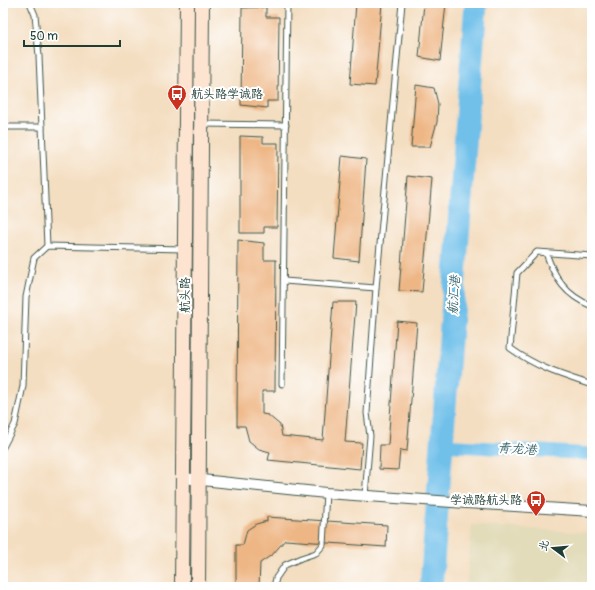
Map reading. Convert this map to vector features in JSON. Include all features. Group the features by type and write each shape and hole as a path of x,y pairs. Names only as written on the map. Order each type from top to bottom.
{"main road":[{"name":"航头路","path":"182,587 187,3"},
{"name":"航头路","path":"198,587 202,3"}],"street":[{"path":"183,478 326,493 592,511"}],"lane":[{"path":"30,3 35,15 39,56 47,246"},
{"path":"282,384 287,3"},
{"path":"365,496 370,436 367,413 376,288 402,3"},
{"path":"201,124 286,125"},
{"path":"3,127 42,127"},
{"path":"3,447 15,424 23,386 26,297 34,258 47,246 185,249"},
{"path":"592,256 537,252 517,273 510,348 544,369 592,385"},
{"path":"546,253 552,271 567,291 584,303 592,306"},
{"path":"284,281 376,288"},
{"path":"274,587 276,578 285,565 316,553 323,545 326,493"}],"shaded area":[{"path":"472,525 592,533 592,587 466,587"}],"building":[{"path":"356,3 382,3 375,86 350,84"},
{"path":"424,3 446,3 440,61 419,57"},
{"path":"266,7 266,17 279,17 278,101 267,101 267,108 241,105 242,8"},
{"path":"416,85 434,88 438,104 437,122 430,147 411,147"},
{"path":"240,136 263,137 263,143 278,143 277,227 264,227 264,233 240,233"},
{"path":"342,156 366,159 359,261 334,258"},
{"path":"408,176 432,179 422,292 399,291"},
{"path":"238,240 264,243 264,260 276,260 275,391 262,391 262,414 268,415 280,425 282,436 323,440 333,302 356,302 345,442 362,443 360,469 268,460 270,452 259,449 249,441 245,426 237,426"},
{"path":"397,321 417,323 407,451 400,450 398,470 379,469 380,445 388,445"},
{"path":"267,517 387,525 386,547 285,540 273,554 260,563 259,587 236,587 236,545 243,545 247,530 256,524 267,521"},
{"path":"296,584 317,584 317,587 296,587"}],"waterway":[{"name":"航汇港","path":"431,587 476,3"},
{"name":"青龙港","path":"442,445 592,454"}],"place":[{"name":"航头路学诚路","path":"177,111"},
{"name":"学诚路航头路","path":"536,517"}]}
